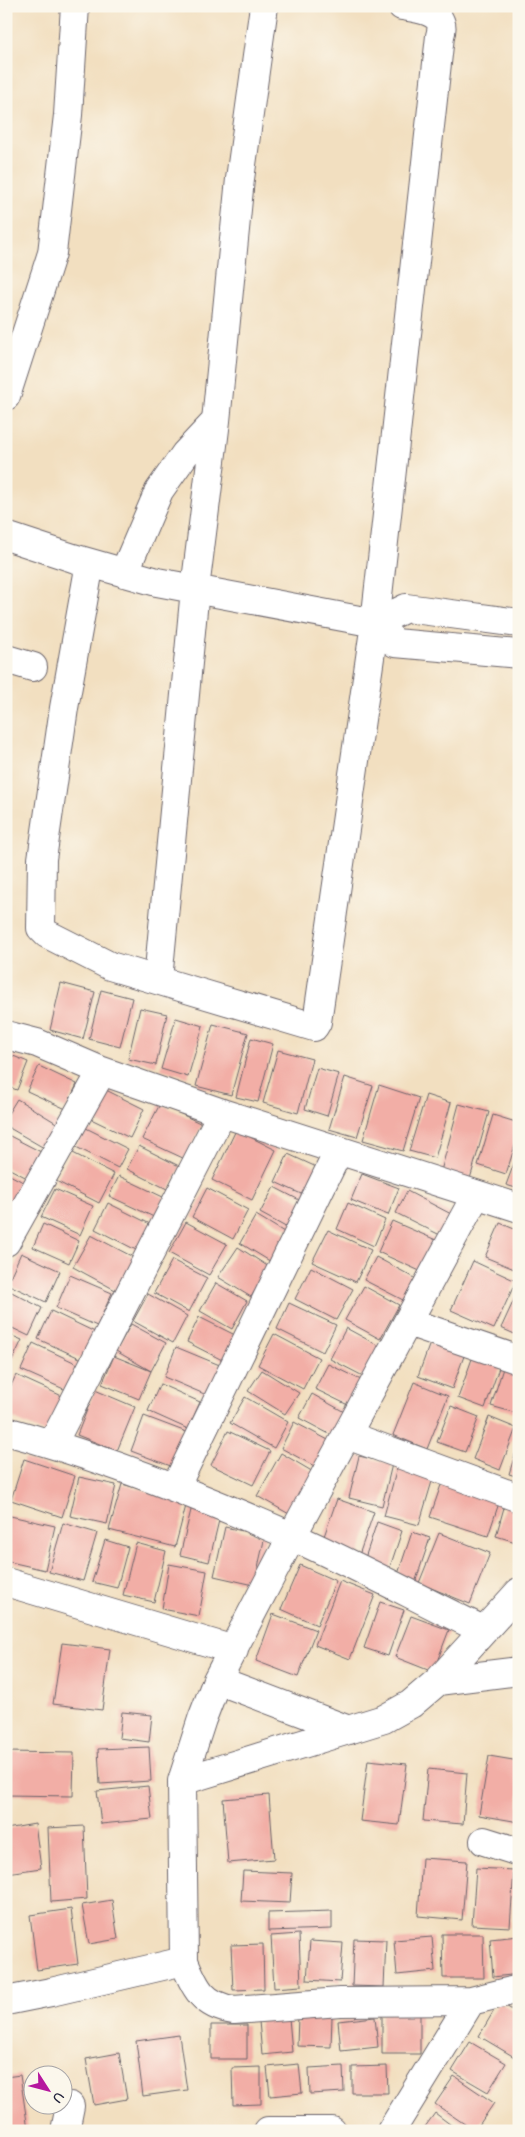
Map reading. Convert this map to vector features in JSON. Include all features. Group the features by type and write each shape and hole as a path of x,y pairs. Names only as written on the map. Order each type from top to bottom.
{"street":[{"path":"6,396 52,253 68,115 75,6"},
{"path":"158,980 195,589 216,421 240,179 264,6"},
{"path":"90,563 64,708 42,859 41,928 47,934 110,966 313,1027 316,1024 375,623 441,23 436,16 428,12 402,6"},
{"path":"124,573 159,491 185,454 216,421"},
{"path":"6,536 124,573 195,589 375,623 396,644 519,654"},
{"path":"375,623 406,608 519,623"},
{"path":"479,650 483,618"},
{"path":"6,659 33,668"},
{"path":"6,1035 36,1043 102,1071 222,1113 338,1152 519,1208"},
{"path":"6,1242 102,1071"},
{"path":"52,1443 222,1113"},
{"path":"175,1488 338,1152"},
{"path":"476,1195 292,1536 217,1680 202,1719 182,1781 184,1961 205,1999 222,2008 234,2010 340,2002 471,2000 519,1989"},
{"path":"408,1322 519,1360"},
{"path":"6,1431 52,1443 175,1488 292,1536 482,1630"},
{"path":"347,1435 519,1498"},
{"path":"6,1582 234,1650"},
{"path":"182,1781 384,1719 411,1704 438,1681 482,1630 519,1592"},
{"path":"438,1681 519,1671"},
{"path":"217,1680 349,1730"},
{"path":"484,1841 519,1852"},
{"path":"6,2001 184,1961"},
{"path":"392,2131 471,2000"},
{"path":"268,2131 332,2131"}],"building":[{"path":"61,983 95,992 83,1039 50,1030"},
{"path":"101,990 132,998 120,1047 89,1039"},
{"path":"140,1008 167,1014 156,1065 128,1059"},
{"path":"176,1018 203,1026 188,1077 161,1069"},
{"path":"213,1024 248,1033 231,1095 196,1086"},
{"path":"251,1038 273,1044 258,1102 236,1097"},
{"path":"278,1050 312,1059 298,1113 263,1103"},
{"path":"6,1053 28,1062 17,1090 6,1086"},
{"path":"39,1066 77,1084 66,1109 27,1091"},
{"path":"317,1068 339,1074 327,1116 305,1109"},
{"path":"345,1077 373,1086 357,1137 329,1129"},
{"path":"379,1085 419,1098 403,1151 363,1140"},
{"path":"106,1090 144,1109 130,1138 91,1119"},
{"path":"426,1095 451,1103 435,1158 409,1151"},
{"path":"17,1099 58,1124 44,1148 6,1126 6,1117"},
{"path":"160,1104 202,1124 185,1159 142,1139"},
{"path":"459,1104 489,1112 470,1179 441,1171"},
{"path":"493,1115 519,1123 519,1133 506,1174 478,1165"},
{"path":"86,1128 128,1149 118,1168 76,1147"},
{"path":"236,1130 276,1150 252,1200 212,1180"},
{"path":"6,1134 41,1152 27,1178 6,1167"},
{"path":"139,1146 181,1167 169,1190 127,1169"},
{"path":"519,1150 519,1189 506,1185"},
{"path":"71,1152 114,1174 99,1203 56,1181"},
{"path":"288,1154 323,1170 310,1198 275,1182"},
{"path":"6,1173 23,1182 11,1206 6,1203"},
{"path":"362,1174 399,1188 388,1215 351,1200"},
{"path":"119,1176 165,1198 156,1218 109,1196"},
{"path":"274,1187 307,1204 293,1231 260,1213"},
{"path":"207,1188 248,1210 233,1239 192,1217"},
{"path":"55,1189 93,1206 80,1235 41,1217"},
{"path":"407,1191 453,1215 442,1236 396,1213"},
{"path":"108,1203 154,1226 140,1252 95,1229"},
{"path":"348,1203 385,1220 374,1246 337,1229"},
{"path":"256,1215 289,1235 273,1263 240,1243"},
{"path":"392,1221 436,1240 422,1272 378,1252"},
{"path":"186,1222 227,1244 209,1275 169,1253"},
{"path":"500,1223 519,1231 519,1271 485,1257"},
{"path":"43,1224 79,1241 69,1263 33,1247"},
{"path":"328,1230 371,1250 356,1282 312,1262"},
{"path":"91,1235 137,1259 119,1292 73,1267"},
{"path":"238,1247 269,1267 251,1297 218,1277"},
{"path":"21,1253 60,1271 46,1302 7,1284"},
{"path":"376,1257 415,1278 403,1300 364,1280"},
{"path":"172,1260 207,1278 189,1312 154,1293"},
{"path":"473,1261 516,1281 494,1329 451,1310"},
{"path":"311,1267 353,1289 336,1320 295,1299"},
{"path":"70,1275 112,1293 97,1326 56,1308"},
{"path":"216,1283 247,1301 232,1329 200,1311"},
{"path":"364,1286 399,1305 380,1339 345,1320"},
{"path":"6,1289 42,1308 29,1336 6,1325"},
{"path":"519,1289 519,1336 501,1328"},
{"path":"148,1294 187,1316 173,1343 133,1321"},
{"path":"289,1303 336,1325 323,1352 277,1329"},
{"path":"51,1311 95,1332 82,1359 38,1339"},
{"path":"199,1317 241,1338 228,1363 187,1342"},
{"path":"131,1324 166,1343 151,1371 116,1351"},
{"path":"346,1328 381,1347 365,1377 330,1359"},
{"path":"6,1333 22,1340 9,1367 6,1366"},
{"path":"274,1334 319,1358 303,1389 258,1365"},
{"path":"33,1343 78,1364 66,1390 21,1370"},
{"path":"430,1343 464,1356 452,1389 418,1376"},
{"path":"176,1347 222,1366 209,1396 164,1377"},
{"path":"114,1356 151,1371 139,1399 102,1384"},
{"path":"473,1356 500,1365 485,1408 458,1398"},
{"path":"328,1364 363,1381 350,1406 315,1389"},
{"path":"504,1365 519,1370 519,1404 516,1413 491,1406"},
{"path":"262,1370 299,1393 285,1414 248,1391"},
{"path":"16,1375 62,1396 45,1433 6,1415 6,1396"},
{"path":"414,1382 448,1396 427,1449 393,1435"},
{"path":"160,1384 200,1402 188,1429 148,1411"},
{"path":"95,1390 135,1407 117,1451 77,1435"},
{"path":"312,1394 348,1414 335,1437 299,1418"},
{"path":"245,1397 288,1422 274,1448 230,1423"},
{"path":"451,1406 479,1417 465,1452 437,1442"},
{"path":"144,1416 189,1433 176,1468 131,1451"},
{"path":"489,1417 516,1428 500,1470 473,1459"},
{"path":"294,1422 332,1442 318,1468 281,1448"},
{"path":"228,1431 270,1451 253,1485 211,1465"},
{"path":"519,1445 519,1477 509,1474"},
{"path":"281,1453 315,1473 291,1515 257,1496"},
{"path":"359,1456 392,1464 382,1506 349,1498"},
{"path":"24,1459 75,1476 62,1517 11,1500"},
{"path":"397,1468 433,1478 419,1525 384,1516"},
{"path":"79,1477 116,1485 107,1524 70,1516"},
{"path":"442,1482 500,1500 488,1536 430,1517"},
{"path":"122,1484 187,1502 175,1547 109,1530"},
{"path":"337,1499 374,1512 359,1555 322,1542"},
{"path":"505,1504 519,1507 519,1543 496,1536"},
{"path":"192,1506 221,1512 209,1562 180,1555"},
{"path":"6,1515 55,1526 45,1570 6,1561"},
{"path":"377,1522 402,1531 389,1570 364,1561"},
{"path":"63,1523 97,1533 83,1581 49,1572"},
{"path":"225,1527 265,1536 254,1585 214,1576"},
{"path":"412,1532 430,1538 414,1586 396,1580"},
{"path":"439,1533 490,1553 470,1604 419,1583"},
{"path":"105,1540 128,1547 117,1588 92,1582"},
{"path":"136,1543 166,1551 154,1602 123,1595"},
{"path":"169,1564 207,1571 199,1616 162,1609"},
{"path":"300,1565 336,1581 317,1625 281,1609"},
{"path":"340,1581 375,1595 350,1659 315,1645"},
{"path":"380,1602 404,1610 388,1656 364,1648"},
{"path":"273,1614 316,1630 298,1677 256,1661"},
{"path":"411,1616 449,1630 433,1672 395,1657"},
{"path":"62,1643 110,1649 102,1710 53,1704"},
{"path":"516,1692 519,1692 519,1749 515,1749"},
{"path":"122,1712 152,1715 149,1742 119,1738"},
{"path":"149,1747 151,1781 100,1784 98,1749"},
{"path":"6,1752 74,1753 73,1796 6,1795"},
{"path":"489,1756 519,1761 519,1822 479,1815"},
{"path":"368,1760 407,1764 399,1825 360,1821"},
{"path":"428,1769 467,1773 463,1824 423,1821"},
{"path":"148,1786 152,1819 101,1824 97,1791"},
{"path":"269,1795 274,1859 228,1863 223,1799"},
{"path":"35,1824 41,1868 7,1873 6,1829"},
{"path":"84,1826 87,1899 51,1902 48,1828"},
{"path":"422,1858 467,1861 462,1920 418,1916"},
{"path":"476,1868 514,1870 510,1927 472,1925"},
{"path":"243,1871 292,1873 290,1903 241,1901"},
{"path":"112,1900 118,1939 89,1944 82,1905"},
{"path":"71,1909 78,1964 37,1970 30,1915"},
{"path":"332,1911 332,1929 268,1931 268,1913"},
{"path":"299,1934 301,1986 274,1988 271,1936"},
{"path":"442,1934 483,1934 484,1978 443,1978"},
{"path":"519,1936 519,1974 493,1977 490,1939"},
{"path":"432,1937 435,1971 397,1975 394,1940"},
{"path":"354,1939 386,1940 384,1987 352,1986"},
{"path":"310,1941 343,1943 340,1982 307,1980"},
{"path":"263,1944 264,1989 233,1990 231,1945"},
{"path":"499,2002 519,2014 519,2053 516,2058 479,2036"},
{"path":"382,2013 420,2013 420,2054 382,2054"},
{"path":"298,2016 332,2017 331,2047 297,2046"},
{"path":"375,2017 378,2047 341,2051 338,2021"},
{"path":"289,2018 292,2052 262,2055 259,2021"},
{"path":"211,2025 247,2025 247,2059 211,2059"},
{"path":"179,2035 187,2090 143,2096 136,2041"},
{"path":"470,2042 506,2063 488,2092 452,2071"},
{"path":"119,2053 127,2099 94,2105 86,2059"},
{"path":"299,2064 302,2093 270,2096 267,2067"},
{"path":"343,2066 344,2092 310,2094 309,2068"},
{"path":"387,2066 388,2093 352,2093 352,2067"},
{"path":"261,2067 261,2104 233,2105 232,2068"},
{"path":"20,2075 22,2114 26,2114 28,2129 6,2131 6,2077"},
{"path":"454,2076 494,2103 475,2131 435,2104"},
{"path":"435,2113 459,2131 422,2131"}]}
